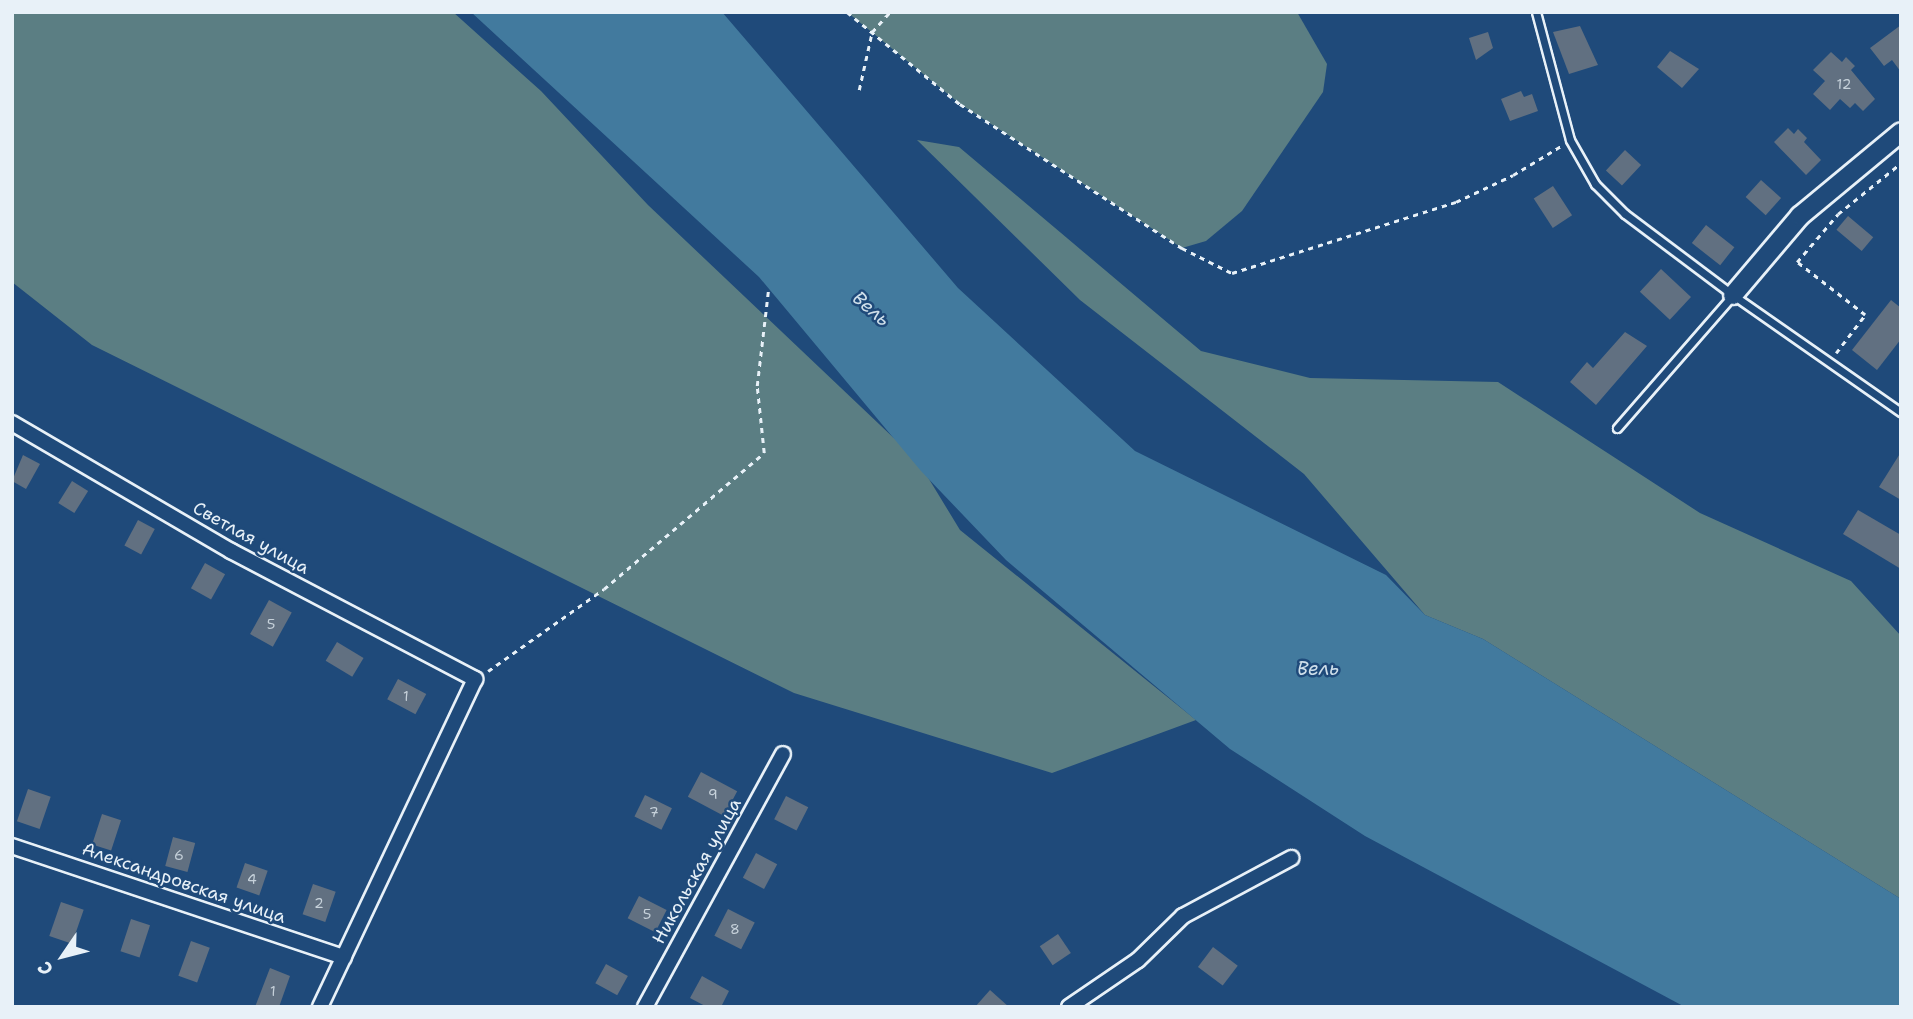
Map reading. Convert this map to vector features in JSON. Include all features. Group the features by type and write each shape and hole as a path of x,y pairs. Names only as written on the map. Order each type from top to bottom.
{"street":[{"path":"1733,295 1800,216 1901,132"},
{"name":"Светлая улица","path":"12,423 231,551 475,679"},
{"path":"320,1007 475,679"},
{"name":"Никольская улица","path":"645,1007 783,754"},
{"name":"Александровская улица","path":"12,846 344,957"},
{"path":"1069,1007 1138,960 1183,916 1291,858"}],"lane":[{"path":"1536,12 1570,141 1595,184 1625,214 1733,295 1828,364 1901,412"},
{"path":"1617,428 1733,295"}],"path":[{"path":"847,12 960,104 1182,248 1232,273 1456,202 1513,176 1570,141"},
{"path":"859,90 872,32 890,12"},
{"path":"1828,364 1865,315 1797,262 1838,214 1901,163"},
{"path":"475,679 604,589 764,453 757,386 768,292"}],"green space":[{"path":"12,12 453,12 541,91 648,205 918,461 960,530 1196,720 1052,773 794,693 92,345 12,282"},
{"path":"847,12 1297,12 1327,64 1323,92 1242,211 1206,241 1182,248 960,104"},
{"path":"917,140 959,147 1201,351 1310,378 1498,382 1700,513 1851,581 1901,636 1901,899 1483,639 1425,615 1304,474 1080,300"}],"water":[{"name":"Вель","path":"471,12 722,12 958,288 1135,451 1386,575 1425,615 1483,639 1901,899 1901,1007 1685,1007 1365,836 1230,749 1006,560 921,471 759,277"}],"building":[{"path":"1901,25 1901,72 1892,60 1884,66 1870,48"},
{"path":"1580,26 1598,65 1569,74 1553,32"},
{"path":"1488,32 1493,48 1476,60 1469,38"},
{"path":"1670,51 1699,69 1682,88 1657,67"},
{"path":"1831,52 1842,62 1846,57 1855,66 1851,70 1875,99 1863,111 1855,103 1850,108 1840,99 1830,110 1813,94 1825,81 1813,70"},
{"path":"1521,91 1524,97 1532,94 1538,111 1510,121 1501,99"},
{"path":"1788,128 1794,134 1798,129 1807,138 1804,142 1821,160 1806,175 1774,142"},
{"path":"1625,150 1641,165 1622,185 1606,170"},
{"path":"1761,180 1781,198 1766,215 1746,197"},
{"path":"1553,186 1572,215 1553,228 1534,199"},
{"path":"1848,216 1873,237 1862,251 1836,230"},
{"path":"1706,225 1734,247 1720,265 1692,243"},
{"path":"1661,269 1691,297 1670,320 1640,292"},
{"path":"1891,300 1901,308 1901,339 1877,370 1852,350"},
{"path":"1625,332 1647,346 1596,405 1570,382 1587,362 1593,368"},
{"path":"1901,452 1901,500 1879,487"},
{"path":"23,455 40,464 26,489 12,481"},
{"path":"72,481 88,491 74,513 58,503"},
{"path":"1858,510 1901,535 1901,569 1843,534"},
{"path":"138,520 155,529 141,555 124,546"},
{"path":"205,563 225,574 211,600 191,588"},
{"path":"269,600 292,613 273,647 250,634"},
{"path":"337,642 364,658 352,677 326,661"},
{"path":"398,679 426,694 415,714 387,699"},
{"path":"701,772 737,791 724,816 688,797"},
{"path":"28,789 51,797 40,829 17,821"},
{"path":"645,795 672,808 661,830 634,817"},
{"path":"786,796 808,807 796,831 774,819"},
{"path":"102,814 121,820 111,851 92,844"},
{"path":"173,837 195,843 187,872 165,866"},
{"path":"756,853 777,864 764,889 743,878"},
{"path":"245,863 268,871 259,895 237,888"},
{"path":"313,884 336,892 325,922 303,914"},
{"path":"639,896 667,910 655,932 628,918"},
{"path":"61,902 84,910 72,944 49,936"},
{"path":"728,909 755,923 741,949 714,936"},
{"path":"131,919 150,925 140,958 120,951"},
{"path":"1058,934 1071,953 1053,965 1040,946"},
{"path":"191,941 210,948 197,983 178,976"},
{"path":"1213,947 1238,966 1223,986 1198,967"},
{"path":"606,964 628,976 617,995 595,983"},
{"path":"270,968 290,976 279,1007 255,1007"},
{"path":"702,976 729,991 721,1007 707,1007 690,998"},
{"path":"990,990 1009,1007 975,1007"}]}
